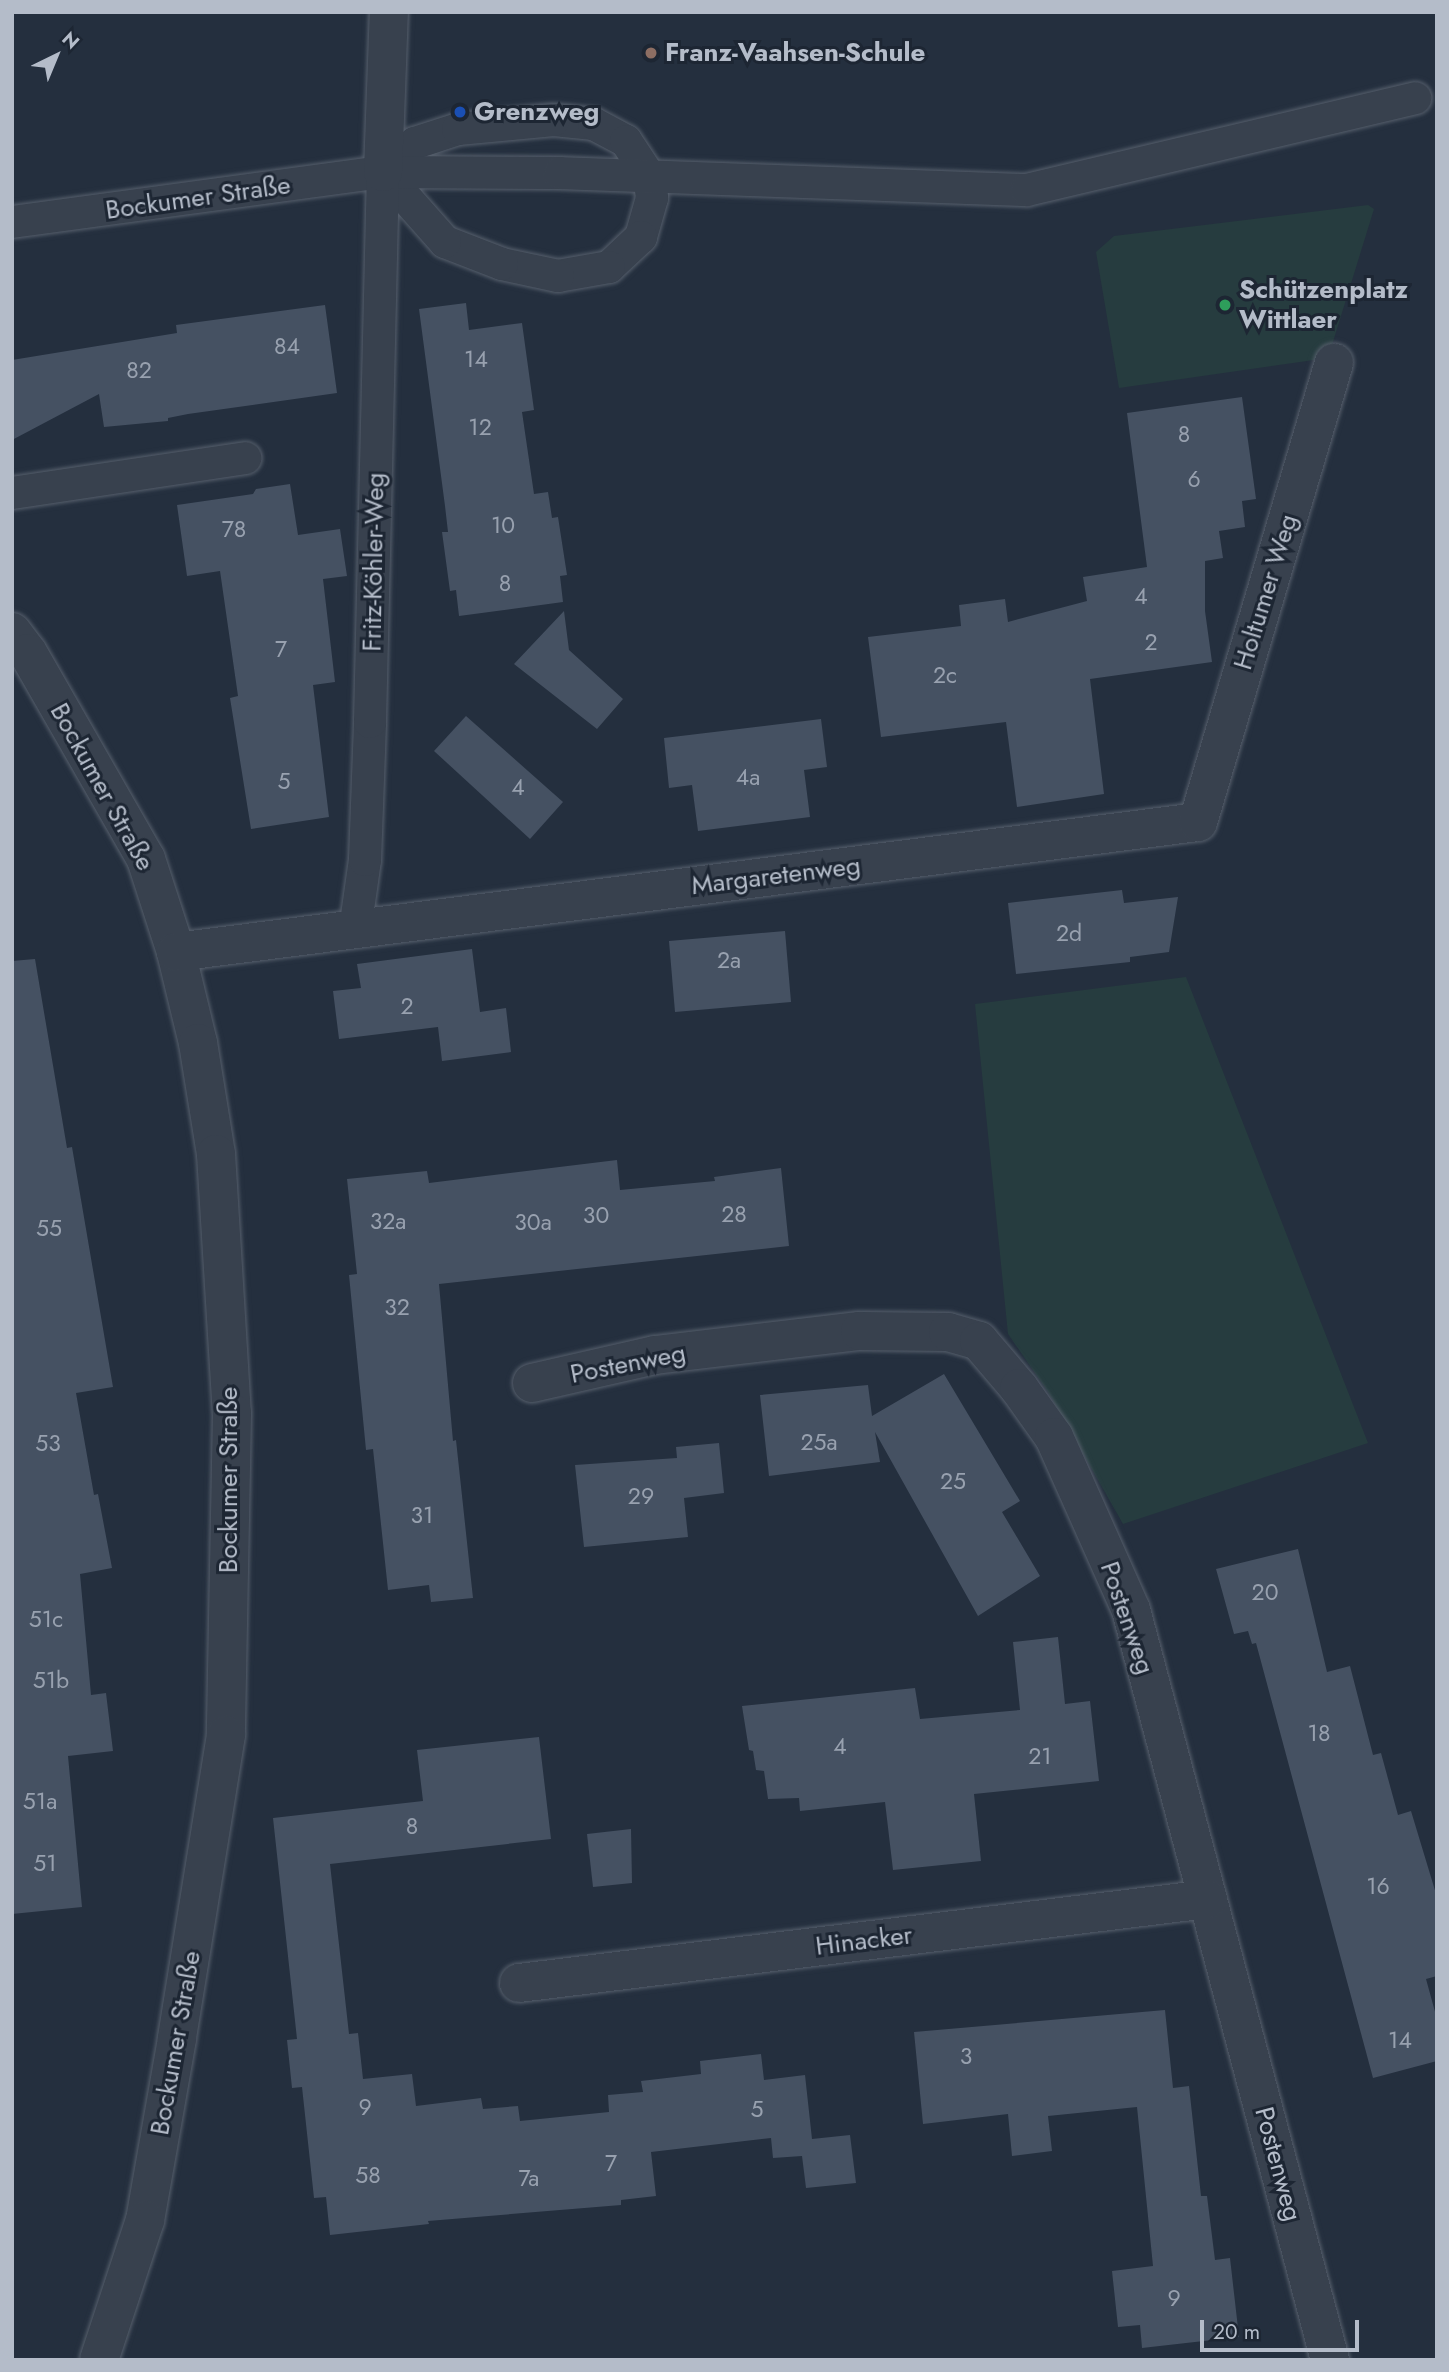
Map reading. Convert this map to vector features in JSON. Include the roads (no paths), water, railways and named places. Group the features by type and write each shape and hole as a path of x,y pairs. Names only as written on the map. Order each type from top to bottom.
{"street":[{"name":"Fritz-Köhler-Weg","path":"383,192 389,12"},
{"name":"Holtumer Weg","path":"1198,822 1334,363"},
{"name":"Bockumer Straße","path":"12,632 28,653 146,859 176,951 198,1042 216,1154 232,1413 226,1735 145,2220 99,2360"},
{"name":"Margaretenweg","path":"355,930 1198,822"},
{"path":"176,951 355,930"},
{"name":"Postenweg","path":"532,1383 655,1355 860,1331 948,1332 979,1341 1019,1388 1054,1437 1130,1610 1330,2360"},
{"name":"Hinacker","path":"519,1983 1208,1899"}],"lane":[{"name":"Bockumer Straße","path":"12,222 383,192 649,176 1027,190 1415,98"},
{"path":"554,120 594,124 626,141 649,176 652,198 641,237 609,267 558,276 502,264 444,242 383,192 415,143 458,129 554,120"},
{"name":"Fritz-Köhler-Weg","path":"355,930 365,860 368,791 383,192"},
{"path":"12,493 245,458"}],"place":[{"name":"Franz-Vaahsen-Schule","path":"651,53"},
{"name":"Grenzweg","path":"460,112"},
{"name":"Schützenplatz Wittlaer","path":"1225,305"}]}
